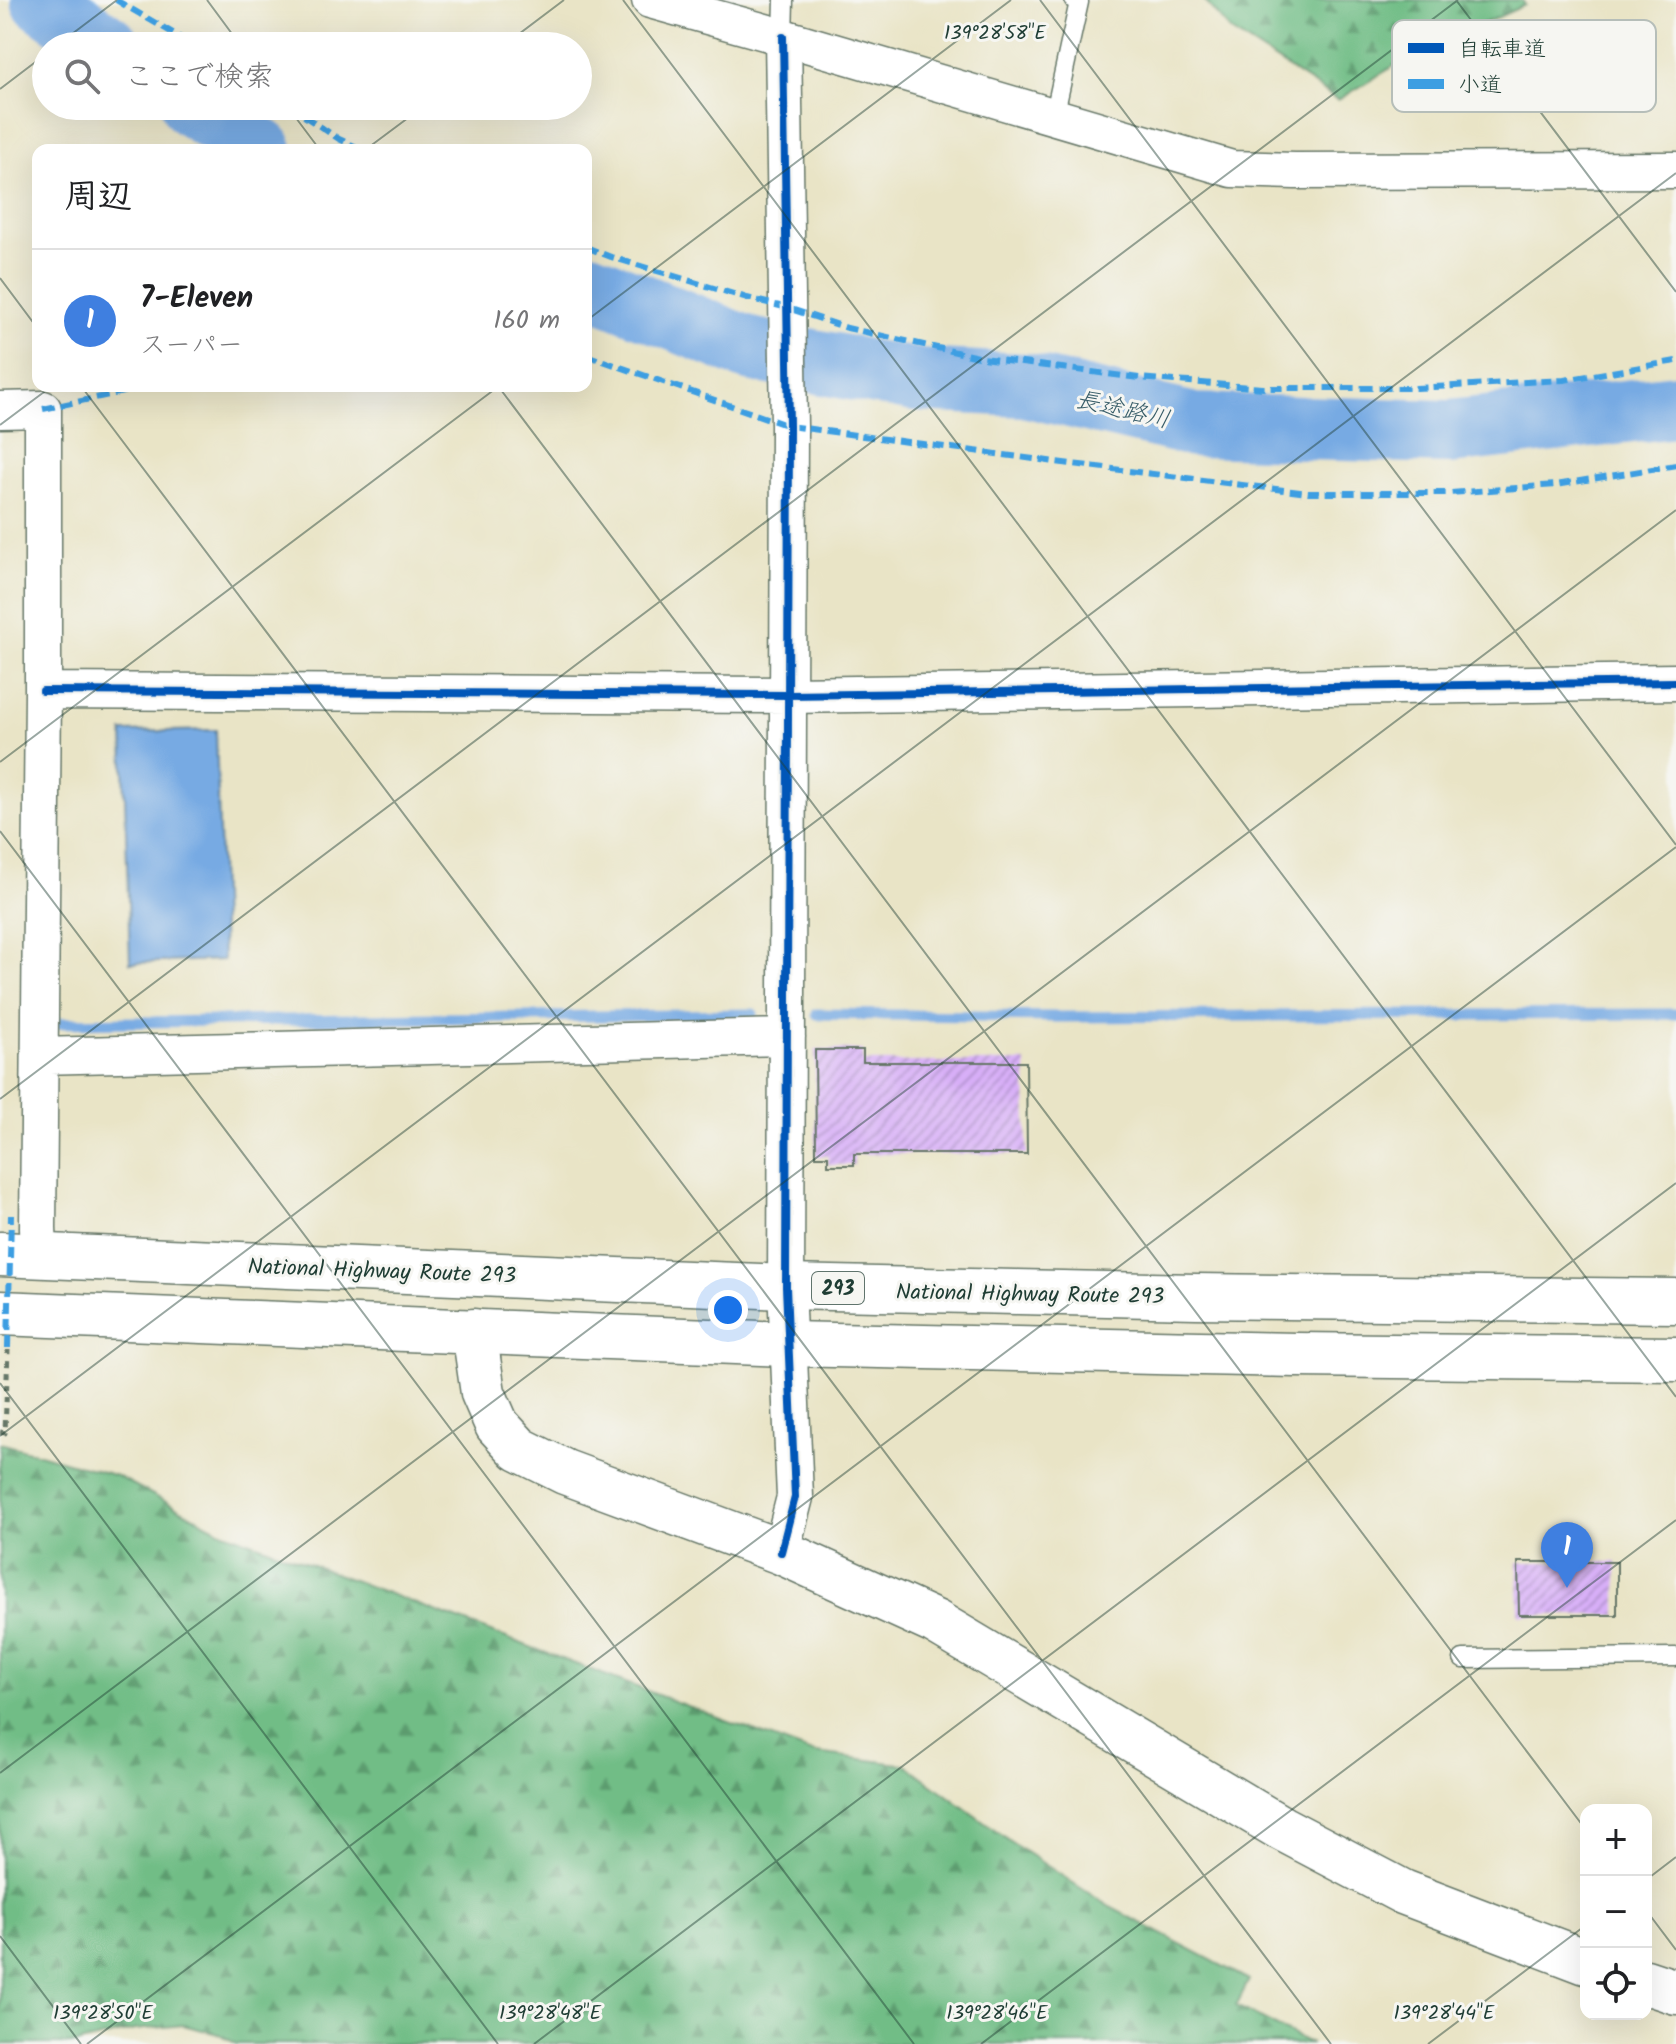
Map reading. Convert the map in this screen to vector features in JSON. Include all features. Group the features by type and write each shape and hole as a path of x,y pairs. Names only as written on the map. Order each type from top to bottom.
{"main road":[{"name":"National Highway Route 293","path":"20,1254 786,1287 1196,1296 1676,1301"},
{"path":"4,1330 474,1331 788,1344 1676,1359"},
{"path":"474,1331 483,1393 497,1425 519,1449 565,1472 781,1552 935,1622 1281,1828 1403,1892 1580,1960"},
{"path":"1652,1984 1676,1992"}],"street":[{"path":"650,0 1232,169 1676,170"},
{"path":"781,1552 795,1497 786,1287 789,316 783,37"},
{"path":"0,410 43,409 40,1056 20,1254"},
{"path":"43,691 788,695 1676,682"},
{"path":"40,1056 787,1037"}],"lane":[{"path":"783,37 784,0"},
{"path":"1054,117 1079,2 1074,0"},
{"path":"1463,1659 1676,1657"}],"path":[{"path":"0,1432 5,1433 4,1330"}],"green space":[{"path":"1204,0 1522,0 1525,5 1492,20 1392,20 1392,67 1338,100 1231,31"},
{"path":"0,1443 117,1476 217,1529 809,1752 906,1765 1012,1843 1110,1907 1249,1980 1236,2006 1311,2044 236,2044 222,2035 183,2025 135,2030 75,2044 0,2044"}],"water":[{"path":"216,730 223,960 130,963 123,732"}],"building":[{"path":"815,1050 863,1050 863,1062 1026,1062 1027,1154 854,1154 854,1165 828,1165 828,1156 816,1156"},
{"path":"1518,1562 1617,1562 1617,1615 1519,1615"}],"waterway":[{"name":"長途路川","path":"43,0 88,32"},
{"name":"長途路川","path":"215,120 252,144"},
{"name":"長途路川","path":"592,285 749,349 915,380 1025,385 1194,425 1450,432 1676,406"},
{"path":"57,1023 753,1014"},
{"path":"817,1014 1058,1017 1676,1014"}],"marked path":[{"path":"116,0 171,32"},
{"path":"310,120 350,144"},
{"path":"592,249 847,328 983,358 1139,378 1263,388 1416,388 1564,380 1676,361"},
{"path":"592,357 789,426 1308,493 1450,493 1556,485 1676,465"},
{"path":"43,409 124,392"},
{"path":"8,1348 11,1215"}],"cycle path":[{"path":"781,1552 795,1497 786,1287 789,426 783,37"},
{"path":"43,691 788,695 1676,682"}],"place":[{"name":"7-Eleven","path":"1567,1588"}]}
